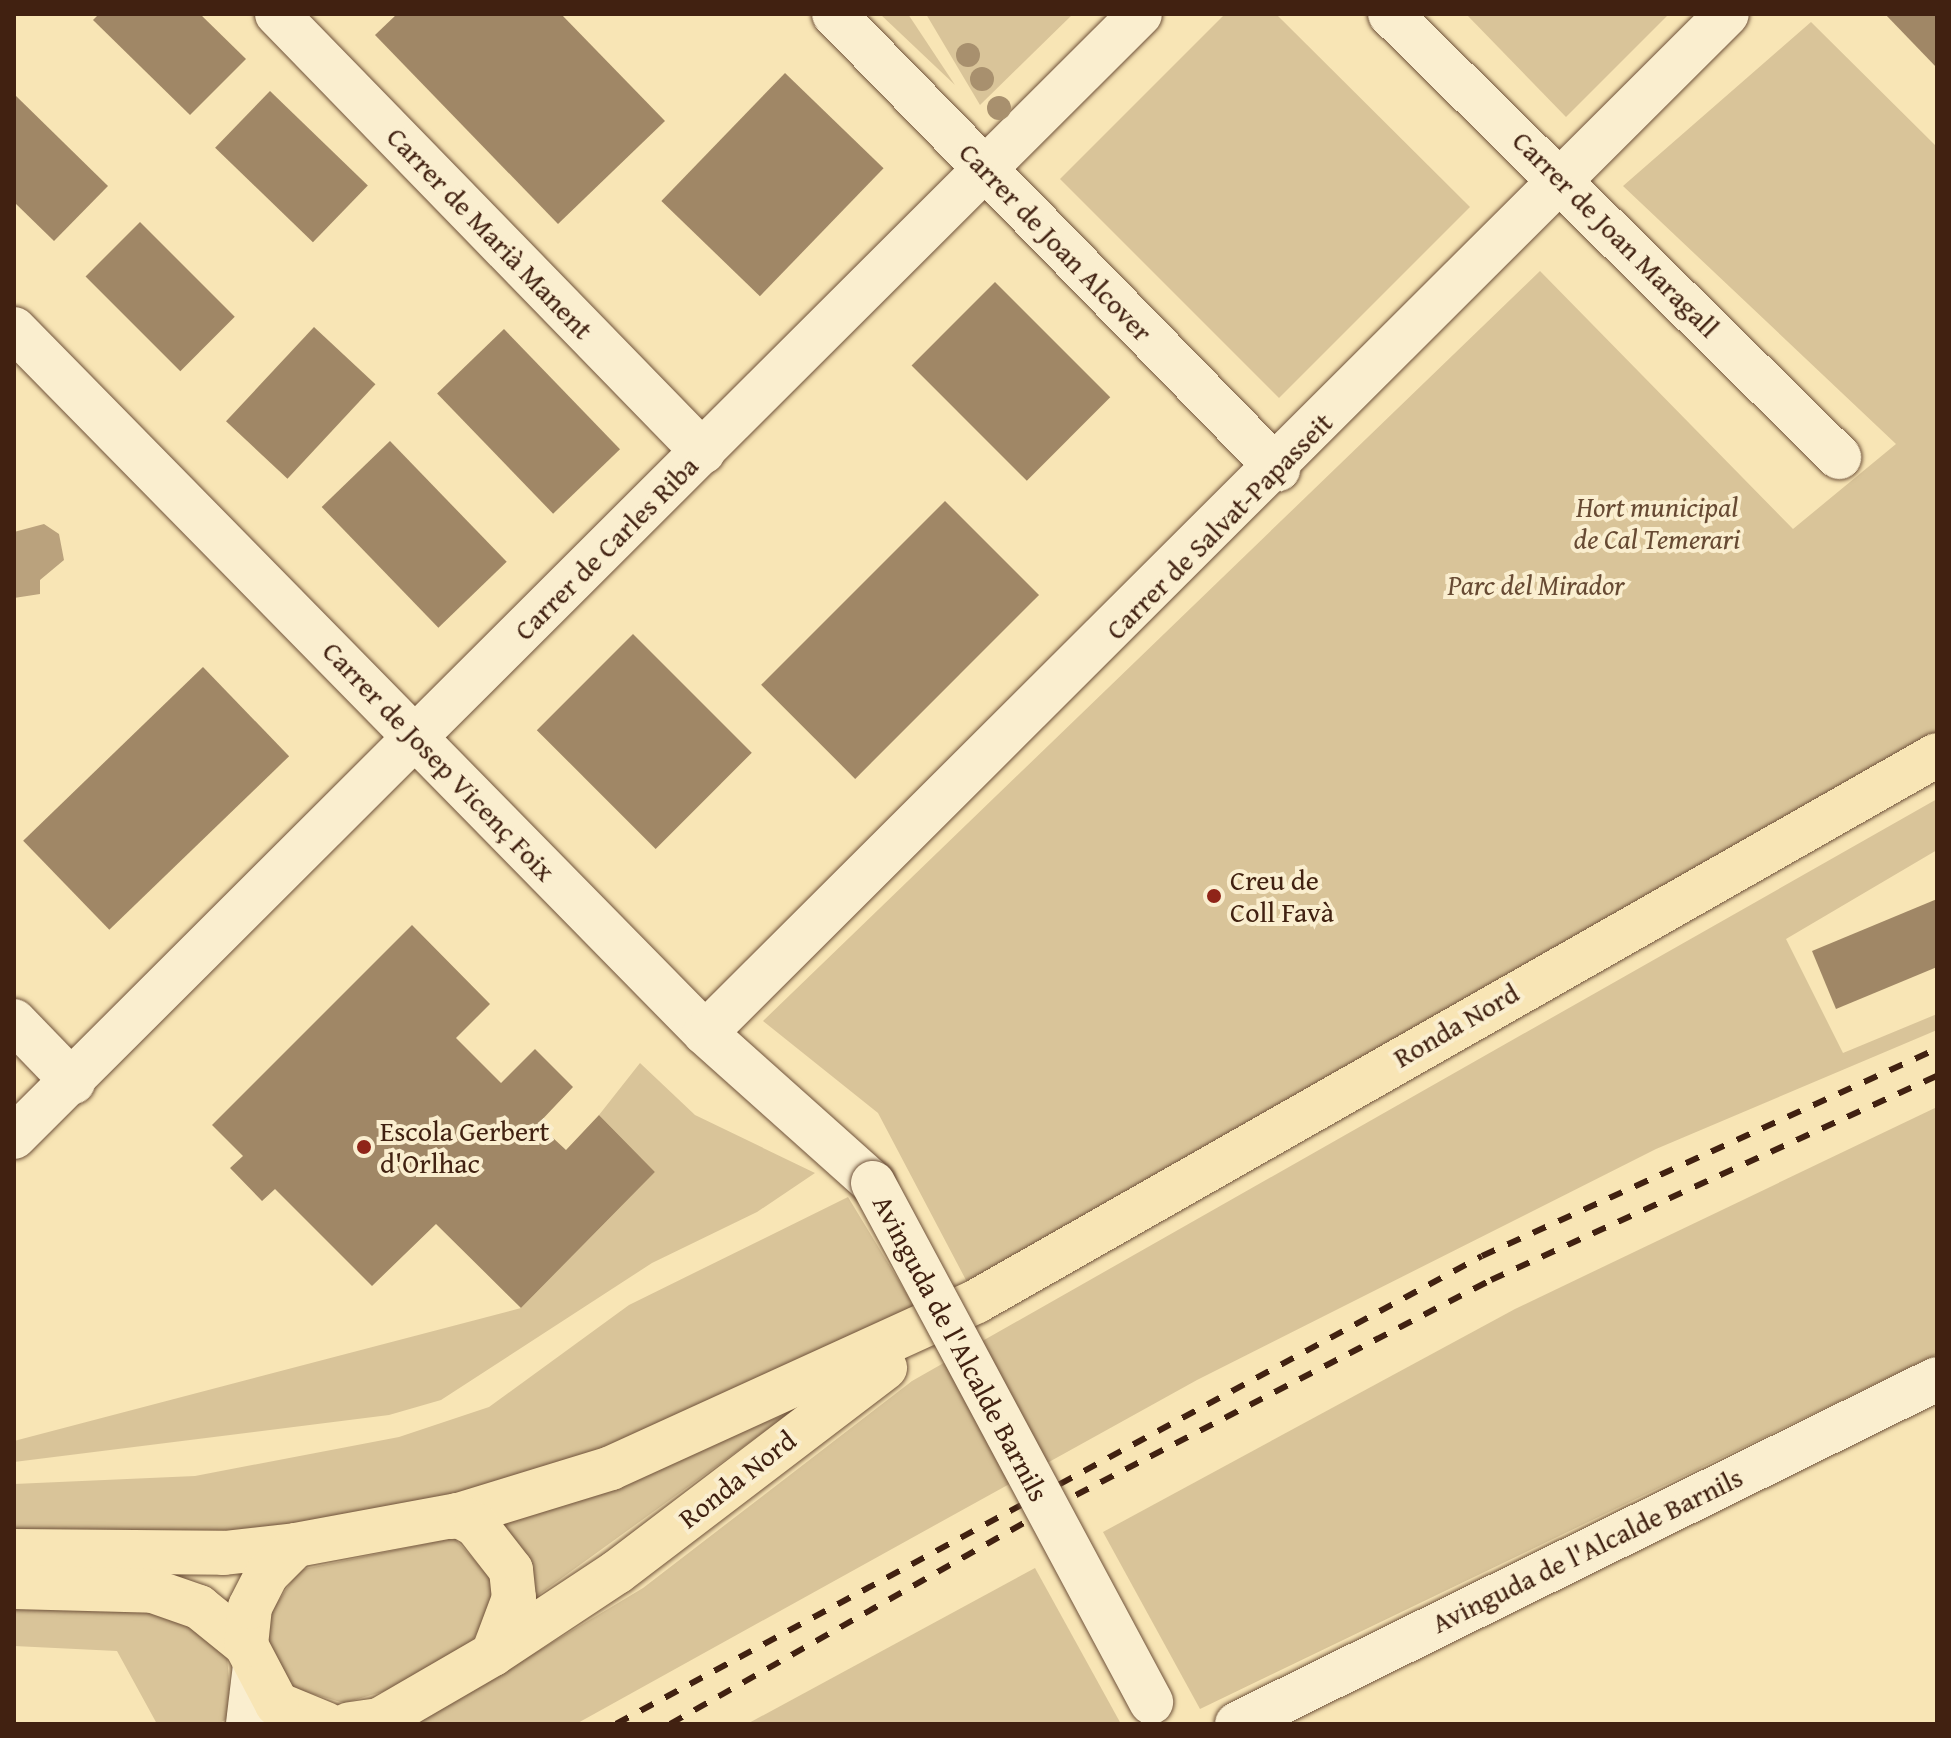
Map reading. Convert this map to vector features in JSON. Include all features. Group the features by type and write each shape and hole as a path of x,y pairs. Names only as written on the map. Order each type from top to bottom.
{"main road":[{"name":"Ronda Nord","path":"14,1551 224,1553 296,1545 452,1517 611,1468 977,1301 1937,755"},
{"name":"Ronda Nord","path":"367,1723 493,1654 617,1572 977,1301"},
{"path":"452,1517 495,1542 511,1570 514,1598 493,1654"},
{"path":"250,1655 257,1589 296,1545"},
{"path":"14,1587 153,1591 199,1607 250,1655 277,1704 326,1724"}],"street":[{"name":"Carrer de Marià Manent","path":"277,14 703,452"},
{"name":"Carrer de Joan Alcover","path":"834,14 1278,469"},
{"name":"Carrer de Carles Riba","path":"14,1137 73,1082 703,452 983,167 1140,14"},
{"name":"Carrer de Joan Maragall","path":"1390,14 1562,180 1839,457"},
{"name":"Carrer de Salvat-Papasseit","path":"705,1033 1278,469 1727,14"},
{"name":"Carrer de Josep Vicenç Foix","path":"14,329 705,1033 873,1183"},
{"path":"14,1021 73,1082"},
{"name":"Avinguda de l'Alcalde Barnils","path":"873,1183 1158,1713"},
{"name":"Avinguda de l'Alcalde Barnils","path":"1237,1724 1937,1379"},
{"path":"248,1724 250,1655"}],"green space":[{"path":"880,14 908,14 955,85"},
{"path":"926,14 1073,14 980,105"},
{"path":"1225,14 1276,14 1470,207 1279,398 1060,179"},
{"path":"1466,14 1669,14 1566,117"},
{"name":"Parc del Mirador","path":"1811,22 1937,147 1937,755 977,1301 878,1113 763,1021 1540,271 1793,529 1896,444 1623,186"},
{"path":"1937,799 1937,850 1786,939 1843,1053 1937,1014 1937,1030 1656,1149 1197,1380 576,1724 416,1724 643,1588 912,1381"},
{"path":"640,1063 695,1115 815,1173 757,1212 652,1263 441,1400 389,1415 14,1462 14,1441 521,1308 655,1172 599,1115"},
{"path":"1937,1107 1937,1354 1200,1709 1103,1532 1515,1309"},
{"path":"848,1197 925,1324 452,1517 14,1551 14,1484 195,1476 399,1437 489,1407 629,1305"},
{"path":"790,1413 530,1601 523,1549 499,1520"},
{"path":"454,1538 494,1581 492,1613 470,1643 392,1689 344,1703 292,1688 268,1642 270,1614 299,1570"},
{"path":"1035,1568 1121,1724 747,1724"},
{"path":"14,1601 174,1613 227,1656 232,1716 218,1724 157,1724 117,1651 14,1646"}],"shaded area":[{"path":"44,524 59,534 64,560 40,580 40,594 14,598 14,532"}],"building":[{"path":"99,14 200,14 246,59 190,115 93,20"},
{"path":"397,14 561,14 665,121 558,224 375,35"},
{"path":"1885,14 1937,14 1937,68"},
{"path":"785,73 884,168 760,296 661,201"},
{"path":"270,91 368,185 313,242 215,148"},
{"path":"14,94 108,186 54,241 14,202"},
{"path":"140,222 235,317 180,371 86,276"},
{"path":"995,282 1110,397 1027,481 912,365"},
{"path":"314,327 375,384 287,479 226,421"},
{"path":"504,329 620,449 553,514 437,394"},
{"path":"390,441 507,562 438,628 322,507"},
{"path":"945,501 1039,595 855,779 761,685"},
{"path":"633,634 752,753 656,849 537,730"},
{"path":"203,667 289,756 109,930 23,841"},
{"path":"1937,899 1937,967 1836,1009 1812,951"},
{"path":"412,925 490,1004 456,1038 501,1083 535,1049 573,1087 538,1124 566,1150 599,1115 655,1172 521,1308 436,1224 372,1286 275,1189 262,1201 230,1168 243,1156 212,1125"}],"railway":[{"path":"616,1724 1482,1256 1937,1049"},
{"path":"670,1724 1051,1508 1491,1280 1937,1076"}],"place":[{"name":"Creu de Coll Favà","path":"1214,896"},
{"name":"Escola Gerbert d'Orlhac","path":"364,1147"}],"park label":[{"name":"Hort municipal de Cal Temerari","path":"1657,523"}]}
